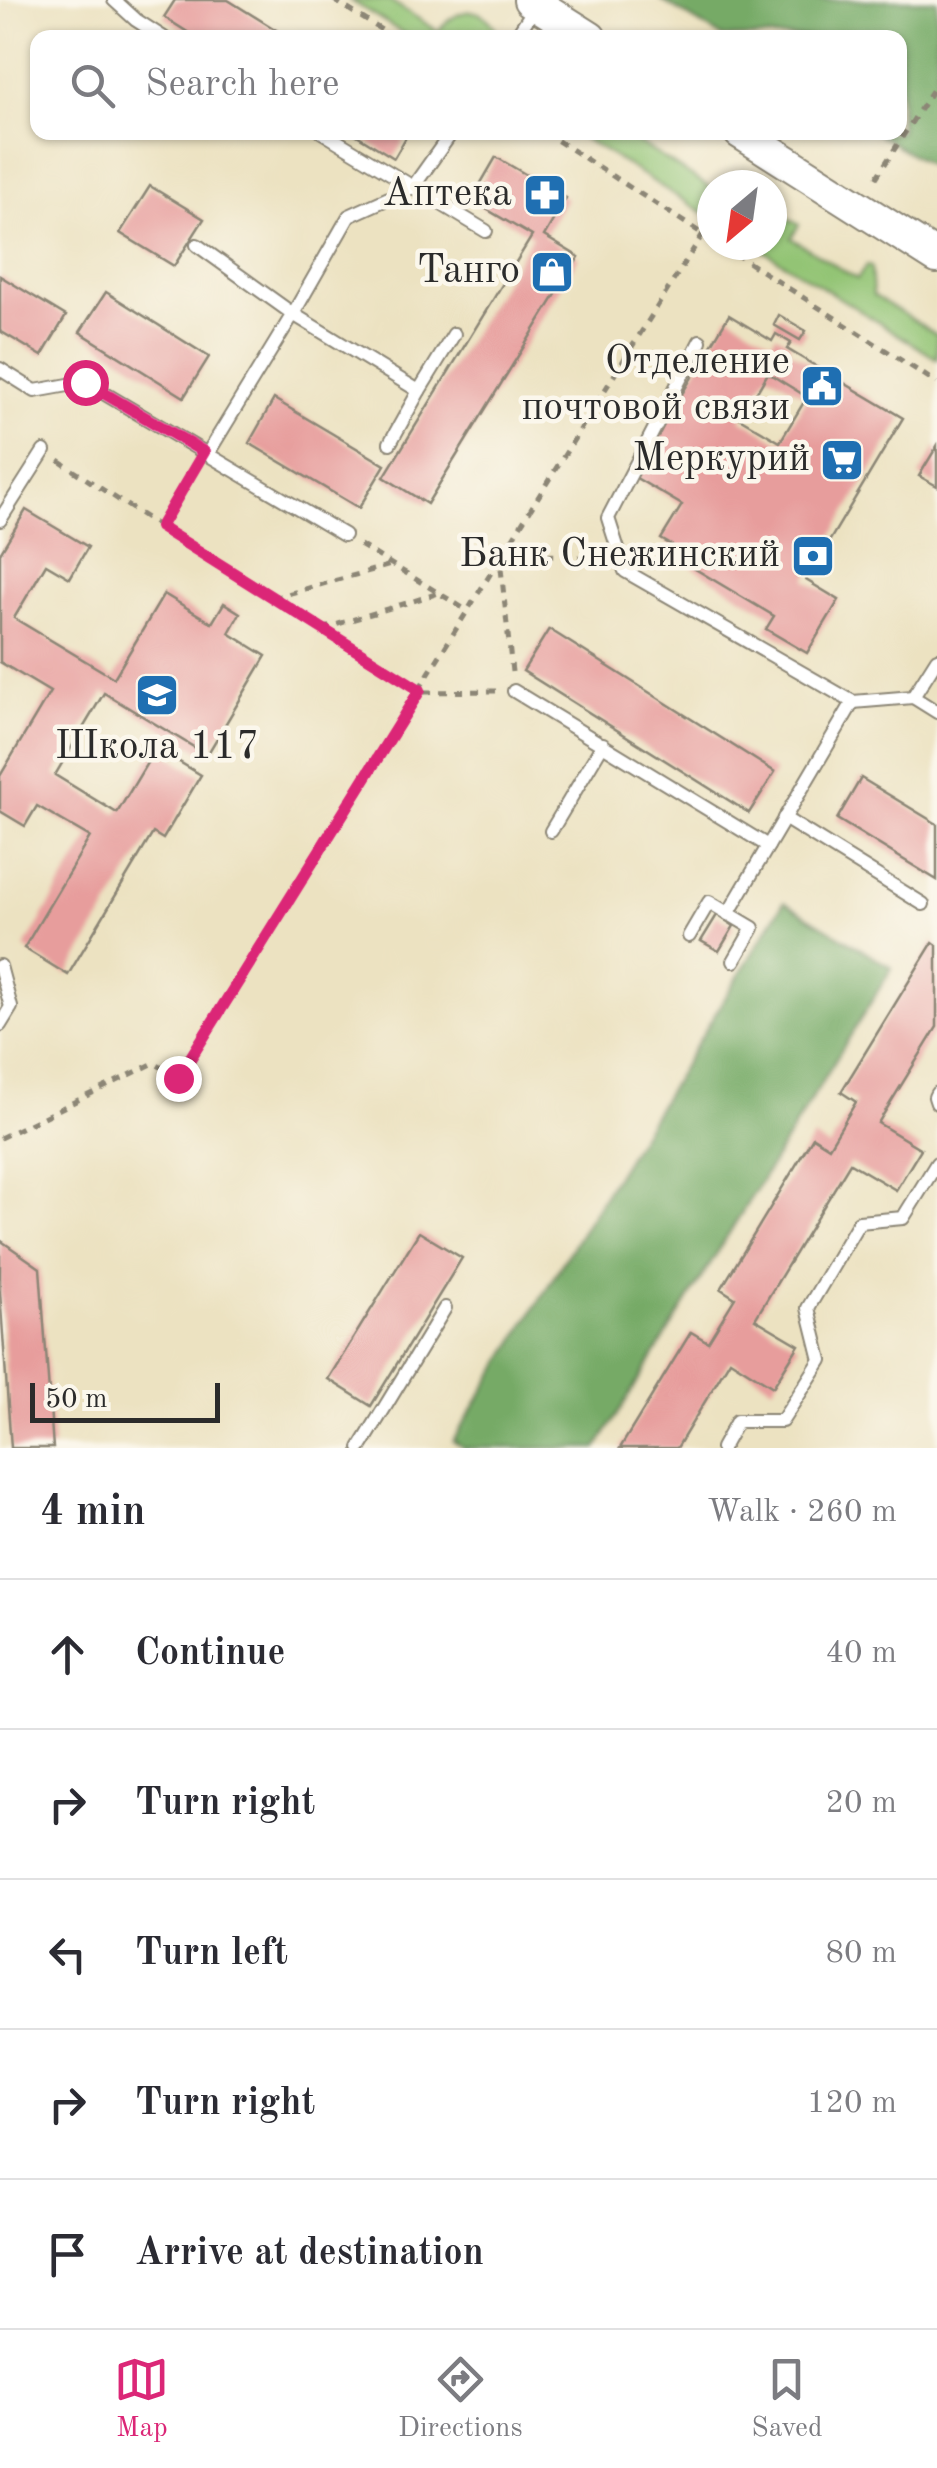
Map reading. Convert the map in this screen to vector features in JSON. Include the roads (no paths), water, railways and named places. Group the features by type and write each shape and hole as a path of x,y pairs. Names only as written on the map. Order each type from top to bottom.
{"street":[{"path":"533,2 577,30"},
{"path":"753,140 937,257"}],"lane":[{"path":"114,0 152,30"},
{"path":"519,30 533,2"},
{"path":"335,140 486,231"},
{"path":"206,452 349,216 413,188 446,140"},
{"path":"197,245 293,314 419,392"},
{"path":"390,442 454,334"},
{"path":"700,340 608,518 625,571 852,702 913,697 937,712"},
{"path":"0,369 35,391 85,382 344,535"},
{"path":"0,520 44,451"},
{"path":"913,697 937,659"},
{"path":"514,691 768,846"},
{"path":"728,914 852,702"},
{"path":"550,831 603,744"},
{"path":"784,818 924,904"},
{"path":"690,936 709,902 752,928 734,960"},
{"path":"0,966 11,1007 0,1025"},
{"path":"937,1094 937,1103"},
{"path":"722,1448 737,1421 782,1422 821,1360 808,1308 859,1222 904,1218 937,1163"},
{"path":"360,1448 445,1308"}],"place":[{"name":"Аптека","path":"545,195"},
{"name":"Танго","path":"552,272"},
{"name":"Отделение почтовой связи","path":"822,386"},
{"name":"Меркурий","path":"842,460"},
{"name":"Банк Снежинский","path":"813,556"},
{"name":"Школа 117","path":"157,695"}]}
